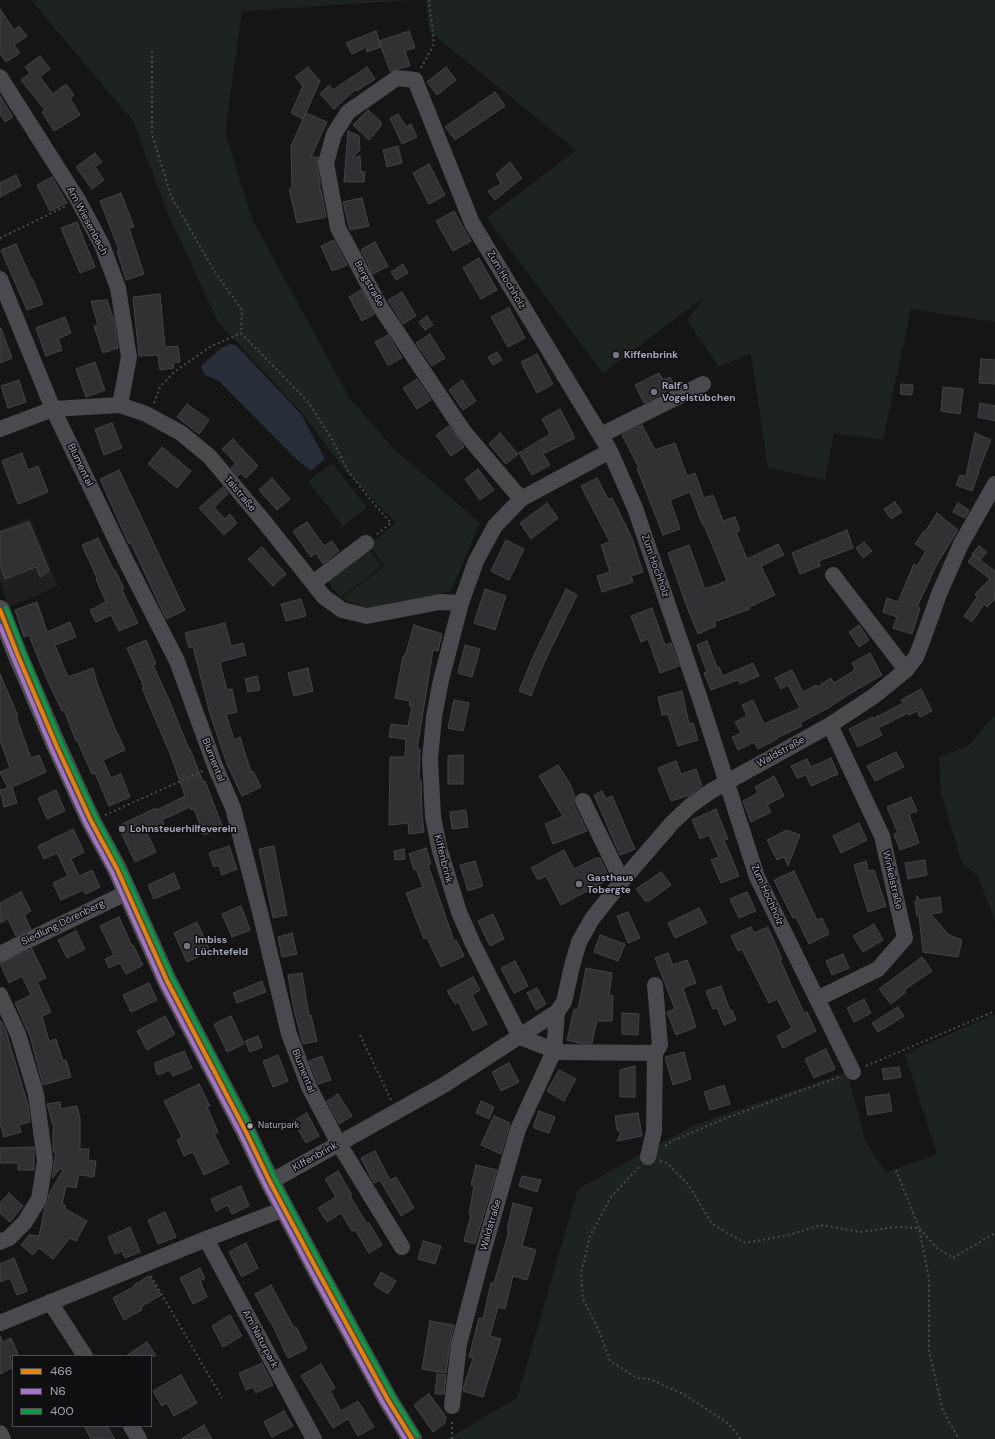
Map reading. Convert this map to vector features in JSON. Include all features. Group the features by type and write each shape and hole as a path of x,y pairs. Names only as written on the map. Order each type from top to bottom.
{"main road":[{"path":"0,610 44,719 91,821 117,869 126,893 167,981 246,1130 284,1209 388,1400 412,1439"}],"street":[{"name":"Am Wiesenbach","path":"0,77 78,200 102,245 118,288 129,357 120,405"},
{"name":"Bergstraße","path":"415,80 397,78 348,112 334,134 326,163 338,228 381,308 464,432 521,499"},
{"name":"Zum Hochholz","path":"415,80 472,223 610,451 635,508 727,782 757,877 853,1072"},
{"name":"Blumental","path":"0,279 53,409 126,562 176,661 215,766 233,808 289,1034 309,1087 339,1144 402,1247"},
{"path":"601,436 704,384"},
{"name":"Talstraße","path":"0,428 53,409 120,405 149,415 181,433 210,457 324,597 342,610 367,616 440,602 461,603"},
{"name":"Kiffenbrink","path":"270,1182 444,1085 520,1037 473,944 459,912 440,851 433,817 430,759 434,717 441,680 461,603 476,561 495,526 521,499 610,451"},
{"name":"Waldstraße","path":"520,1037 557,1012 564,1002 579,942 592,918 672,823 690,806 711,791 830,725 874,696 906,670 916,657 938,594 961,544 995,484"},
{"path":"313,583 366,543"},
{"path":"833,575 906,670"},
{"name":"Winkelstraße","path":"817,999 878,969 905,938 882,836 830,725"},
{"path":"583,801 622,881"},
{"name":"Siedlung Dörenberg","path":"0,954 126,893"},
{"path":"648,1157 654,1131 655,1053 660,1045 654,985"},
{"path":"0,995 18,1034 36,1094 45,1161 40,1199 25,1222 9,1238 0,1242"},
{"name":"Waldstraße","path":"452,1406 459,1344 484,1249 518,1129 554,1051 557,1012"},
{"path":"520,1037 559,1052 655,1053"},
{"path":"0,1323 206,1239 284,1209"},
{"name":"Am Naturpark","path":"206,1239 314,1439"},
{"path":"50,1302 84,1355"},
{"path":"132,1427 139,1439"},
{"path":"0,1433 3,1439"}],"path":[{"path":"415,80 434,44 429,0"},
{"path":"152,51 152,134 172,196 213,270 242,310 241,333 309,403 333,441 348,471 391,523 366,543"},
{"path":"0,238 78,200"},
{"path":"149,415 160,387 174,372 210,346 241,333"},
{"path":"91,821 215,766"},
{"path":"741,1439 729,1424 685,1395 650,1379 637,1378 610,1361 600,1333 583,1299 581,1273 590,1236 612,1197 648,1157 672,1141 726,1118 853,1072 995,1011"},
{"path":"360,1036 396,1112"},
{"path":"648,1157 667,1163 688,1184 712,1224 745,1244 789,1235 820,1225 861,1232 896,1227 919,1228 937,1248 953,1258 995,1233"},
{"path":"896,1170 919,1228 929,1279 929,1351 943,1410 959,1439"},
{"path":"144,1264 222,1398"},
{"path":"452,1406 452,1439"}],"shaded area":[{"path":"31,0 411,0 242,11 225,132 252,219 349,397 394,449 480,523 451,591 372,609 341,599 384,566 369,545 396,523 346,472 302,413 218,322 168,214 133,121"},
{"path":"426,0 995,0 995,322 911,309 883,440 834,433 825,480 768,468 751,353 719,367 687,320 706,296 603,373 487,218 576,150 429,31"},
{"path":"230,344 236,345 301,414 325,459 311,471 296,459 219,381 205,375 201,366 221,348"},
{"path":"332,463 367,508 343,526 308,481"},
{"path":"30,518 58,586 9,607 0,582 0,530"},
{"path":"367,547 382,566 340,598 326,579"},
{"path":"995,715 995,922 978,876 962,863 941,792 939,758 969,745"},
{"path":"995,1014 995,1439 447,1439 517,1398 578,1189 694,1125 847,1072 866,1143 886,1172 937,1154 905,1054"}],"building":[{"path":"0,9 14,30 19,26 27,36 14,45 20,53 6,62 0,53"},
{"path":"376,31 381,47 367,52 366,47 352,54 346,43"},
{"path":"409,31 415,48 405,51 410,66 390,71 379,41"},
{"path":"40,56 50,69 40,77 53,94 66,84 74,95 70,98 80,115 54,131 42,112 45,110 21,80 30,73 25,67"},
{"path":"308,67 320,81 303,119 291,113 303,86 295,77"},
{"path":"367,67 375,79 357,91 356,89 334,109 320,94 329,85 333,90"},
{"path":"446,67 456,80 437,95 427,82"},
{"path":"495,92 505,106 455,140 445,127"},
{"path":"0,96 13,117 5,122 0,114"},
{"path":"368,110 381,122 381,126 369,140 353,125"},
{"path":"306,113 327,122 311,157 318,157 317,164 320,191 321,190 326,217 297,223 289,189 292,188 291,146"},
{"path":"398,114 406,127 411,124 417,137 402,144 390,118"},
{"path":"348,131 359,136 360,150 352,158 360,156 361,172 365,172 364,182 344,182"},
{"path":"398,146 402,163 387,167 383,150"},
{"path":"95,153 102,162 95,167 104,180 92,189 76,167"},
{"path":"510,162 522,178 495,200 488,191 501,184 496,174"},
{"path":"429,164 445,195 429,204 413,173"},
{"path":"16,175 21,186 0,197 0,183"},
{"path":"52,177 67,203 50,211 37,185"},
{"path":"121,193 134,227 129,228 144,274 126,280 117,251 119,250 100,201"},
{"path":"362,198 369,226 350,230 343,202"},
{"path":"454,211 471,241 453,251 436,221"},
{"path":"77,222 95,267 80,273 61,228"},
{"path":"334,240 347,265 332,271 321,246"},
{"path":"375,242 388,266 373,274 361,250"},
{"path":"16,244 43,304 27,310 1,250"},
{"path":"479,258 497,290 481,299 463,268"},
{"path":"403,264 408,273 396,280 391,272"},
{"path":"361,290 374,314 362,321 349,297"},
{"path":"402,292 416,316 403,324 388,300"},
{"path":"160,294 165,347 178,346 180,362 173,363 174,368 160,370 158,355 139,356 133,297"},
{"path":"107,300 114,320 118,348 103,353 94,326 98,325 91,301"},
{"path":"509,308 525,338 508,347 491,317"},
{"path":"427,316 433,325 425,330 419,322"},
{"path":"65,317 71,333 58,339 62,350 46,356 36,328"},
{"path":"0,328 12,358 0,363"},
{"path":"430,334 445,358 432,366 416,343"},
{"path":"388,335 402,358 388,365 375,342"},
{"path":"497,352 502,360 493,365 488,357"},
{"path":"537,354 553,384 537,393 521,362"},
{"path":"981,359 995,360 995,384 979,383"},
{"path":"95,362 105,390 86,397 76,369"},
{"path":"659,373 663,380 670,377 675,387 644,403 635,385"},
{"path":"417,379 431,400 417,409 403,388"},
{"path":"19,380 26,402 8,408 1,386"},
{"path":"462,380 476,401 463,410 449,390"},
{"path":"901,384 913,385 912,395 900,394"},
{"path":"943,387 963,389 960,414 941,411"},
{"path":"980,403 995,406 995,421 978,417"},
{"path":"187,404 209,420 199,434 177,417"},
{"path":"560,409 575,438 543,454 550,465 532,475 519,453 550,434 542,419"},
{"path":"112,423 122,448 104,455 95,429"},
{"path":"642,425 655,450 675,443 687,476 695,473 704,498 713,495 723,521 735,517 740,530 736,532 747,559 778,544 784,555 761,566 775,595 749,607 750,609 714,622 716,626 698,634 668,553 689,545 705,589 727,581 690,492 670,500 680,529 663,535 637,468 639,468 622,435"},
{"path":"449,426 464,447 451,456 436,435"},
{"path":"500,433 518,454 506,464 489,444"},
{"path":"975,433 991,440 972,491 956,485 960,475 966,476"},
{"path":"233,439 258,466 246,478 241,473 238,476 231,468 236,464 222,449"},
{"path":"162,447 191,471 177,488 148,464"},
{"path":"22,453 28,470 38,466 48,492 18,504 2,461"},
{"path":"478,469 494,490 480,500 465,479"},
{"path":"119,470 185,610 166,619 131,543 129,544 100,479"},
{"path":"272,478 290,499 277,510 259,490"},
{"path":"597,478 608,499 612,498 632,538 643,572 631,576 633,582 602,592 597,576 610,572 601,545 610,542 581,486"},
{"path":"223,487 228,494 214,507 225,519 230,514 237,523 224,535 199,508"},
{"path":"895,502 902,512 891,519 884,509"},
{"path":"547,503 558,518 531,539 520,523"},
{"path":"958,503 969,510 965,518 953,512"},
{"path":"937,513 958,530 937,564 917,607 920,608 912,634 893,628 897,617 883,612 887,598 898,602 914,564 917,566 926,551 915,544 924,531 925,532"},
{"path":"29,522 49,571 40,577 36,567 5,579 0,566 0,532"},
{"path":"307,522 324,546 332,541 339,551 323,564 316,553 311,557 293,531"},
{"path":"847,530 853,548 819,561 820,566 800,574 792,553"},
{"path":"98,538 124,589 122,590 138,623 119,631 111,615 96,622 90,610 106,602 82,545"},
{"path":"506,540 524,549 509,580 491,571"},
{"path":"864,542 872,551 863,558 856,548"},
{"path":"979,546 987,552 980,560 972,554"},
{"path":"262,547 286,574 273,586 248,559"},
{"path":"973,555 995,571 995,599 987,607 984,604 972,622 964,616 977,597 975,594 990,579 968,562"},
{"path":"485,589 506,596 495,630 474,623"},
{"path":"566,589 577,595 544,663 531,696 519,691 533,657"},
{"path":"301,599 306,616 286,621 281,604"},
{"path":"37,602 47,632 70,622 76,637 55,645 68,677 93,668 97,683 117,734 125,750 103,760 111,778 121,774 130,797 109,806 95,773 92,774 77,740 76,741 64,710 62,711 45,675 29,635 24,637 15,610"},
{"path":"652,608 665,645 671,643 679,666 660,673 648,639 641,642 631,616"},
{"path":"225,623 231,646 243,643 246,655 220,662 227,690 232,689 237,712 226,714 234,740 240,737 251,772 253,771 261,787 242,796 227,764 210,714 193,647 189,648 185,633"},
{"path":"414,625 442,634 438,651 433,650 417,749 420,749 419,780 421,780 424,832 409,834 408,823 389,825 390,757 405,757 406,739 389,737 391,724 408,726 412,706 409,706 410,701 395,698 403,656 405,656"},
{"path":"859,625 869,640 859,647 849,632"},
{"path":"146,640 156,664 153,665 203,782 205,781 223,828 204,835 194,809 191,810 190,807 162,820 164,824 147,833 156,852 135,862 118,826 156,808 157,810 185,796 171,756 142,688 144,687 127,648"},
{"path":"707,641 717,667 719,667 723,676 753,663 759,676 740,684 738,680 711,690 704,673 707,672 697,645"},
{"path":"465,645 480,649 472,677 458,673"},
{"path":"870,653 882,675 800,723 802,726 758,749 754,742 738,750 732,737 741,733 735,722 747,716 742,705 753,700 764,724 800,708 788,685 781,689 775,678 792,670 803,692 816,685 817,687 831,678 834,683 855,670 852,663"},
{"path":"308,668 313,691 294,696 288,673"},
{"path":"0,674 18,716 16,716 31,758 39,755 46,772 12,787 17,803 4,807 0,790 8,788 0,772 10,768 0,740"},
{"path":"257,676 260,690 248,692 245,679"},
{"path":"921,689 932,711 920,717 917,711 909,715 908,713 878,728 882,735 858,747 849,729 873,717 873,719 903,703 901,700"},
{"path":"682,691 689,724 693,723 698,740 678,746 668,714 662,715 658,697"},
{"path":"454,700 469,703 463,731 448,728"},
{"path":"896,752 904,767 875,781 867,766"},
{"path":"463,755 463,784 448,784 448,756"},
{"path":"831,758 838,774 811,786 806,775 797,778 791,766 807,759 811,767"},
{"path":"676,761 681,774 696,769 702,786 690,795 671,801 658,768"},
{"path":"558,765 570,784 575,797 574,805 587,831 553,844 545,824 563,816 539,776"},
{"path":"774,776 784,796 767,805 771,812 751,822 743,801 758,793 755,787"},
{"path":"56,790 65,811 47,819 38,798"},
{"path":"602,791 606,799 612,796 635,849 620,855 594,795"},
{"path":"911,797 917,811 909,814 919,843 900,850 894,834 898,833 887,807"},
{"path":"716,809 728,839 724,840 739,876 721,883 711,860 719,857 709,835 700,839 692,820"},
{"path":"466,810 468,827 452,829 450,812"},
{"path":"859,823 867,840 841,853 833,836"},
{"path":"73,829 84,852 71,859 79,876 92,870 100,887 85,894 84,890 61,900 53,883 68,876 57,853 44,859 38,846"},
{"path":"787,830 800,835 788,866 784,857 777,860 767,840"},
{"path":"229,846 237,869 222,875 219,865 214,867 209,853"},
{"path":"274,846 287,915 273,918 259,849"},
{"path":"426,848 431,864 428,865 454,941 456,940 464,956 441,967 427,938 424,939 406,893 423,887 416,869 414,870 409,854"},
{"path":"404,849 405,859 395,860 394,851"},
{"path":"564,850 574,869 596,858 600,858 610,879 561,905 546,876 538,880 531,868"},
{"path":"925,860 927,875 908,879 905,863"},
{"path":"475,861 483,886 468,891 460,865"},
{"path":"866,861 868,871 874,870 886,906 868,912 854,865"},
{"path":"794,871 817,920 822,918 829,934 809,944 796,917 793,918 774,880"},
{"path":"661,872 671,885 649,901 645,901 636,889"},
{"path":"174,873 180,888 154,899 148,885"},
{"path":"21,892 31,911 24,915 31,929 16,936 8,919 0,923 0,903"},
{"path":"747,892 756,911 739,918 730,899"},
{"path":"917,896 920,900 940,897 942,912 931,914 949,935 962,940 958,957 923,952 919,915 917,916 915,901 917,900"},
{"path":"241,906 250,930 232,937 222,914"},
{"path":"699,908 707,923 675,938 668,923"},
{"path":"628,912 640,938 628,943 617,916"},
{"path":"493,914 504,939 490,946 478,921"},
{"path":"119,917 132,946 133,945 143,965 126,974 120,963 109,968 105,959 114,955 100,926"},
{"path":"197,922 210,951 187,962 174,933"},
{"path":"874,924 883,940 863,952 853,936"},
{"path":"751,927 754,933 768,927 782,959 780,960 804,1013 807,1012 816,1031 783,1048 777,1036 792,1028 777,999 769,1003 742,949 738,951 731,936"},
{"path":"76,931 85,949 67,958 58,940"},
{"path":"292,933 297,954 282,957 278,937"},
{"path":"600,935 625,944 618,961 594,952"},
{"path":"32,949 46,978 37,982 51,1012 42,1016 49,1041 56,1039 63,1061 66,1060 71,1077 43,1085 30,1036 15,1003 31,995 22,976 9,983 0,963"},
{"path":"668,953 673,965 687,960 696,983 683,988 696,1027 676,1035 667,1012 675,1009 655,958"},
{"path":"843,954 849,968 832,975 826,961"},
{"path":"922,957 932,971 904,990 906,992 891,1004 879,989"},
{"path":"515,961 528,986 514,993 501,968"},
{"path":"586,968 612,973 609,995 613,996 612,1021 597,1021 592,1043 579,1043 567,1040 574,1009 578,1010"},
{"path":"302,973 309,1016 311,1015 317,1041 303,1044 294,1010 288,975"},
{"path":"473,977 480,990 472,995 487,1024 473,1031 458,1002 455,1004 447,991"},
{"path":"262,981 266,992 237,1003 233,993"},
{"path":"149,983 157,1000 131,1012 123,995"},
{"path":"721,986 730,1011 732,1010 736,1020 724,1025 717,1008 713,1009 706,991"},
{"path":"537,988 546,1004 536,1010 527,993"},
{"path":"864,999 871,1013 854,1022 847,1008"},
{"path":"898,1007 904,1016 878,1032 872,1023"},
{"path":"622,1013 639,1014 638,1035 622,1034"},
{"path":"165,1016 175,1034 147,1050 137,1031"},
{"path":"231,1016 244,1044 227,1052 214,1024"},
{"path":"0,1021 5,1028 28,1105 30,1122 19,1125 21,1132 4,1137 0,1124"},
{"path":"258,1036 262,1047 250,1052 245,1041"},
{"path":"826,1049 835,1069 814,1078 805,1059"},
{"path":"184,1051 192,1068 173,1076 170,1070 158,1075 155,1063"},
{"path":"684,1052 691,1079 673,1085 665,1057"},
{"path":"278,1055 288,1081 273,1087 263,1061"},
{"path":"322,1056 331,1080 318,1084 309,1061"},
{"path":"509,1063 519,1082 501,1091 492,1072"},
{"path":"635,1066 635,1097 620,1097 620,1070"},
{"path":"899,1067 901,1077 884,1080 882,1069"},
{"path":"559,1070 576,1079 564,1101 547,1091"},
{"path":"199,1084 210,1106 207,1107 218,1132 214,1134 229,1163 204,1175 193,1152 184,1156 177,1140 182,1137 164,1101"},
{"path":"724,1085 730,1104 710,1110 704,1092"},
{"path":"338,1094 352,1116 339,1124 327,1101"},
{"path":"889,1094 892,1111 868,1115 865,1097"},
{"path":"481,1101 494,1107 489,1119 476,1113"},
{"path":"60,1102 61,1109 77,1106 80,1119 80,1149 89,1149 88,1160 96,1161 94,1177 79,1175 76,1188 66,1186 62,1204 66,1206 64,1208 87,1221 76,1241 70,1238 53,1259 39,1248 33,1255 21,1245 29,1235 39,1236 49,1194 63,1170 61,1168 52,1178 56,1152 53,1152 54,1129 47,1104"},
{"path":"539,1111 555,1117 549,1133 534,1128"},
{"path":"307,1113 319,1136 306,1143 293,1121"},
{"path":"638,1113 642,1136 617,1141 621,1132 617,1130 615,1116"},
{"path":"494,1116 510,1123 501,1154 481,1145"},
{"path":"34,1147 34,1170 18,1170 18,1163 0,1163 0,1148"},
{"path":"375,1151 390,1180 396,1177 414,1208 401,1216 380,1180 374,1183 361,1158"},
{"path":"476,1165 497,1170 475,1244 464,1241 471,1215 469,1214 474,1186 471,1185"},
{"path":"338,1171 352,1195 350,1196 382,1245 369,1253 355,1230 352,1231 341,1213 327,1222 318,1208 336,1197 325,1179"},
{"path":"522,1176 541,1180 537,1192 519,1186"},
{"path":"241,1186 249,1206 232,1214 228,1205 216,1211 211,1199"},
{"path":"9,1193 23,1206 10,1222 0,1213 0,1203"},
{"path":"513,1203 532,1208 522,1246 536,1250 527,1280 513,1276 505,1309 498,1307 490,1336 501,1339 483,1397 463,1391 473,1358 469,1357 479,1318 483,1319 491,1283 494,1283 509,1231 507,1230"},
{"path":"165,1212 176,1237 158,1244 148,1220"},
{"path":"130,1227 140,1252 125,1258 122,1251 115,1254 108,1237"},
{"path":"423,1241 441,1246 435,1264 418,1259"},
{"path":"246,1243 258,1268 242,1277 229,1252"},
{"path":"14,1258 27,1291 17,1295 10,1278 0,1282 0,1264"},
{"path":"200,1268 205,1278 200,1281 207,1297 193,1304 180,1278"},
{"path":"381,1272 396,1281 388,1294 374,1285"},
{"path":"149,1276 161,1295 141,1307 142,1310 124,1320 113,1298 135,1286 134,1285"},
{"path":"271,1285 307,1349 288,1358 271,1322 255,1294"},
{"path":"230,1315 242,1336 223,1347 212,1326"},
{"path":"430,1321 454,1325 446,1373 422,1369"},
{"path":"0,1336 3,1342 11,1338 18,1354 12,1355 10,1358 12,1368 0,1374"},
{"path":"147,1342 156,1356 152,1355 128,1355"},
{"path":"262,1363 273,1385 256,1393 253,1387 246,1390 239,1373"},
{"path":"321,1364 335,1388 330,1391 341,1411 358,1401 374,1427 358,1436 348,1419 333,1428 301,1376"},
{"path":"437,1374 446,1375 444,1394 435,1394"},
{"path":"181,1375 197,1403 174,1416 167,1403 162,1406 153,1391"},
{"path":"429,1394 446,1417 445,1423 433,1432 414,1405"},
{"path":"284,1411 293,1426 272,1437 264,1422"},
{"path":"204,1425 212,1439 181,1439"},
{"path":"85,1427 108,1427 115,1439 91,1439"}],"transit line":[{"name":"400","path":"6,608 62,745 96,818 122,867 172,978 323,1269 393,1397 417,1436"},
{"name":"466","path":"0,610 57,747 91,821 117,869 167,981 318,1272 388,1400 412,1439"},
{"name":"N6","path":"0,626 52,750 86,824 112,872 162,984 313,1275 383,1403 405,1439"}],"place":[{"name":"Kiffenbrink","path":"616,355"},
{"name":"Ralf´s Vogelstübchen","path":"654,392"},
{"name":"Lohnsteuerhilfeverein","path":"122,829"},
{"name":"Gasthaus Tobergte","path":"579,884"},
{"name":"Imbiss Lüchtefeld","path":"187,946"},
{"name":"Naturpark","path":"250,1126"}]}
